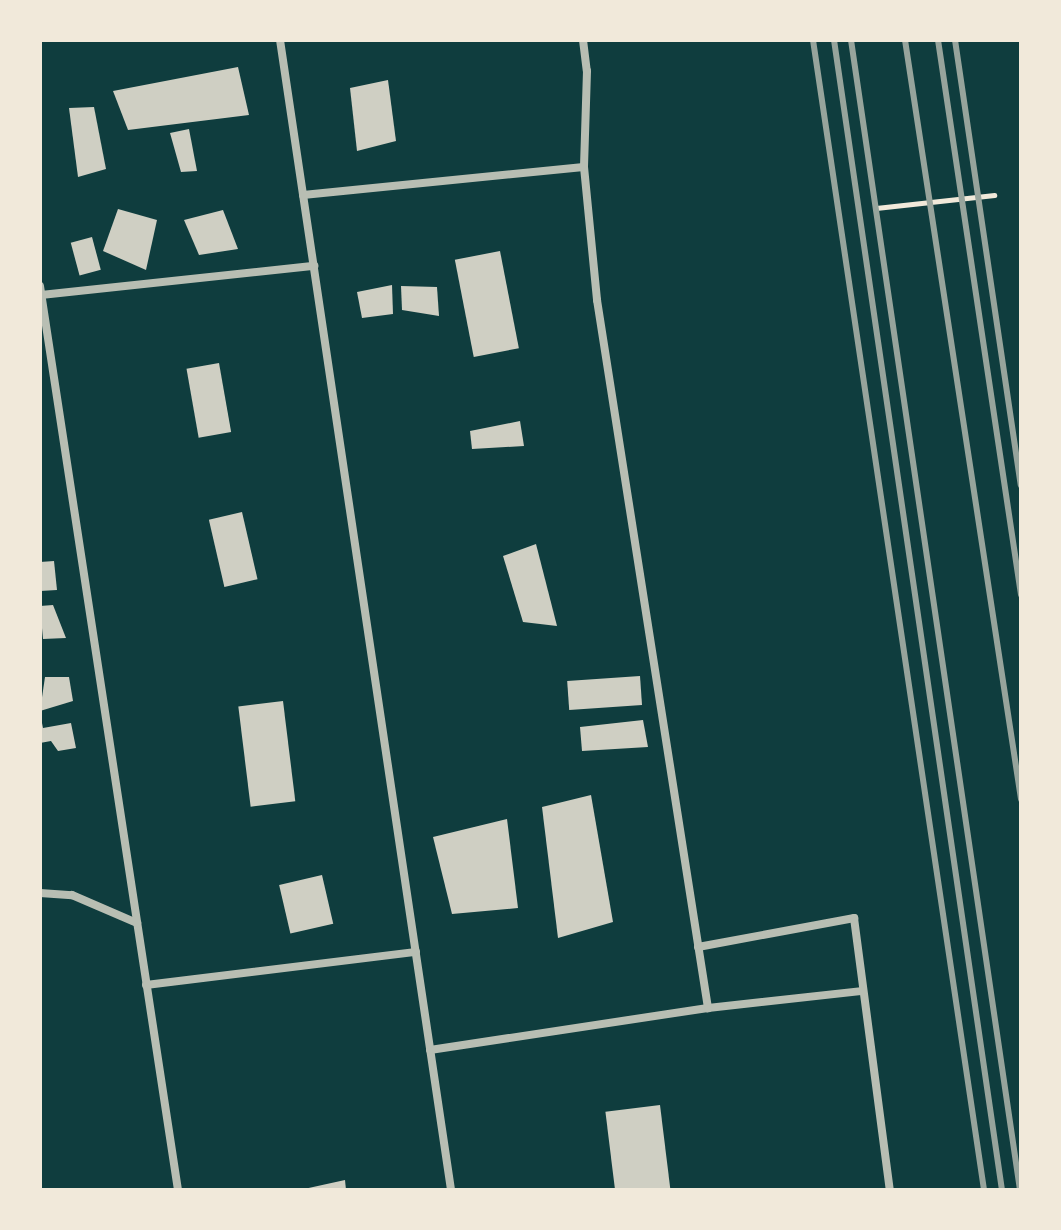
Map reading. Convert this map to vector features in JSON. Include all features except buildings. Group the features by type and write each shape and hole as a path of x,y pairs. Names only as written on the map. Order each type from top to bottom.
{"street":[{"path":"280,40 451,1190"},
{"path":"583,40 587,71 584,167 597,300 708,1008"},
{"path":"303,195 584,167"},
{"path":"178,1190 41,291 314,266"},
{"path":"40,893 72,895 137,923"},
{"path":"698,947 854,918 890,1190"},
{"path":"146,985 416,952"},
{"path":"430,1050 708,1008 863,991"}],"path":[{"path":"876,208 994,195"}],"railway":[{"path":"813,40 984,1190"},
{"path":"834,40 1002,1190"},
{"path":"851,40 1020,1190"},
{"path":"905,40 1021,799"},
{"path":"938,40 1021,595"},
{"path":"955,40 1021,485"}]}
